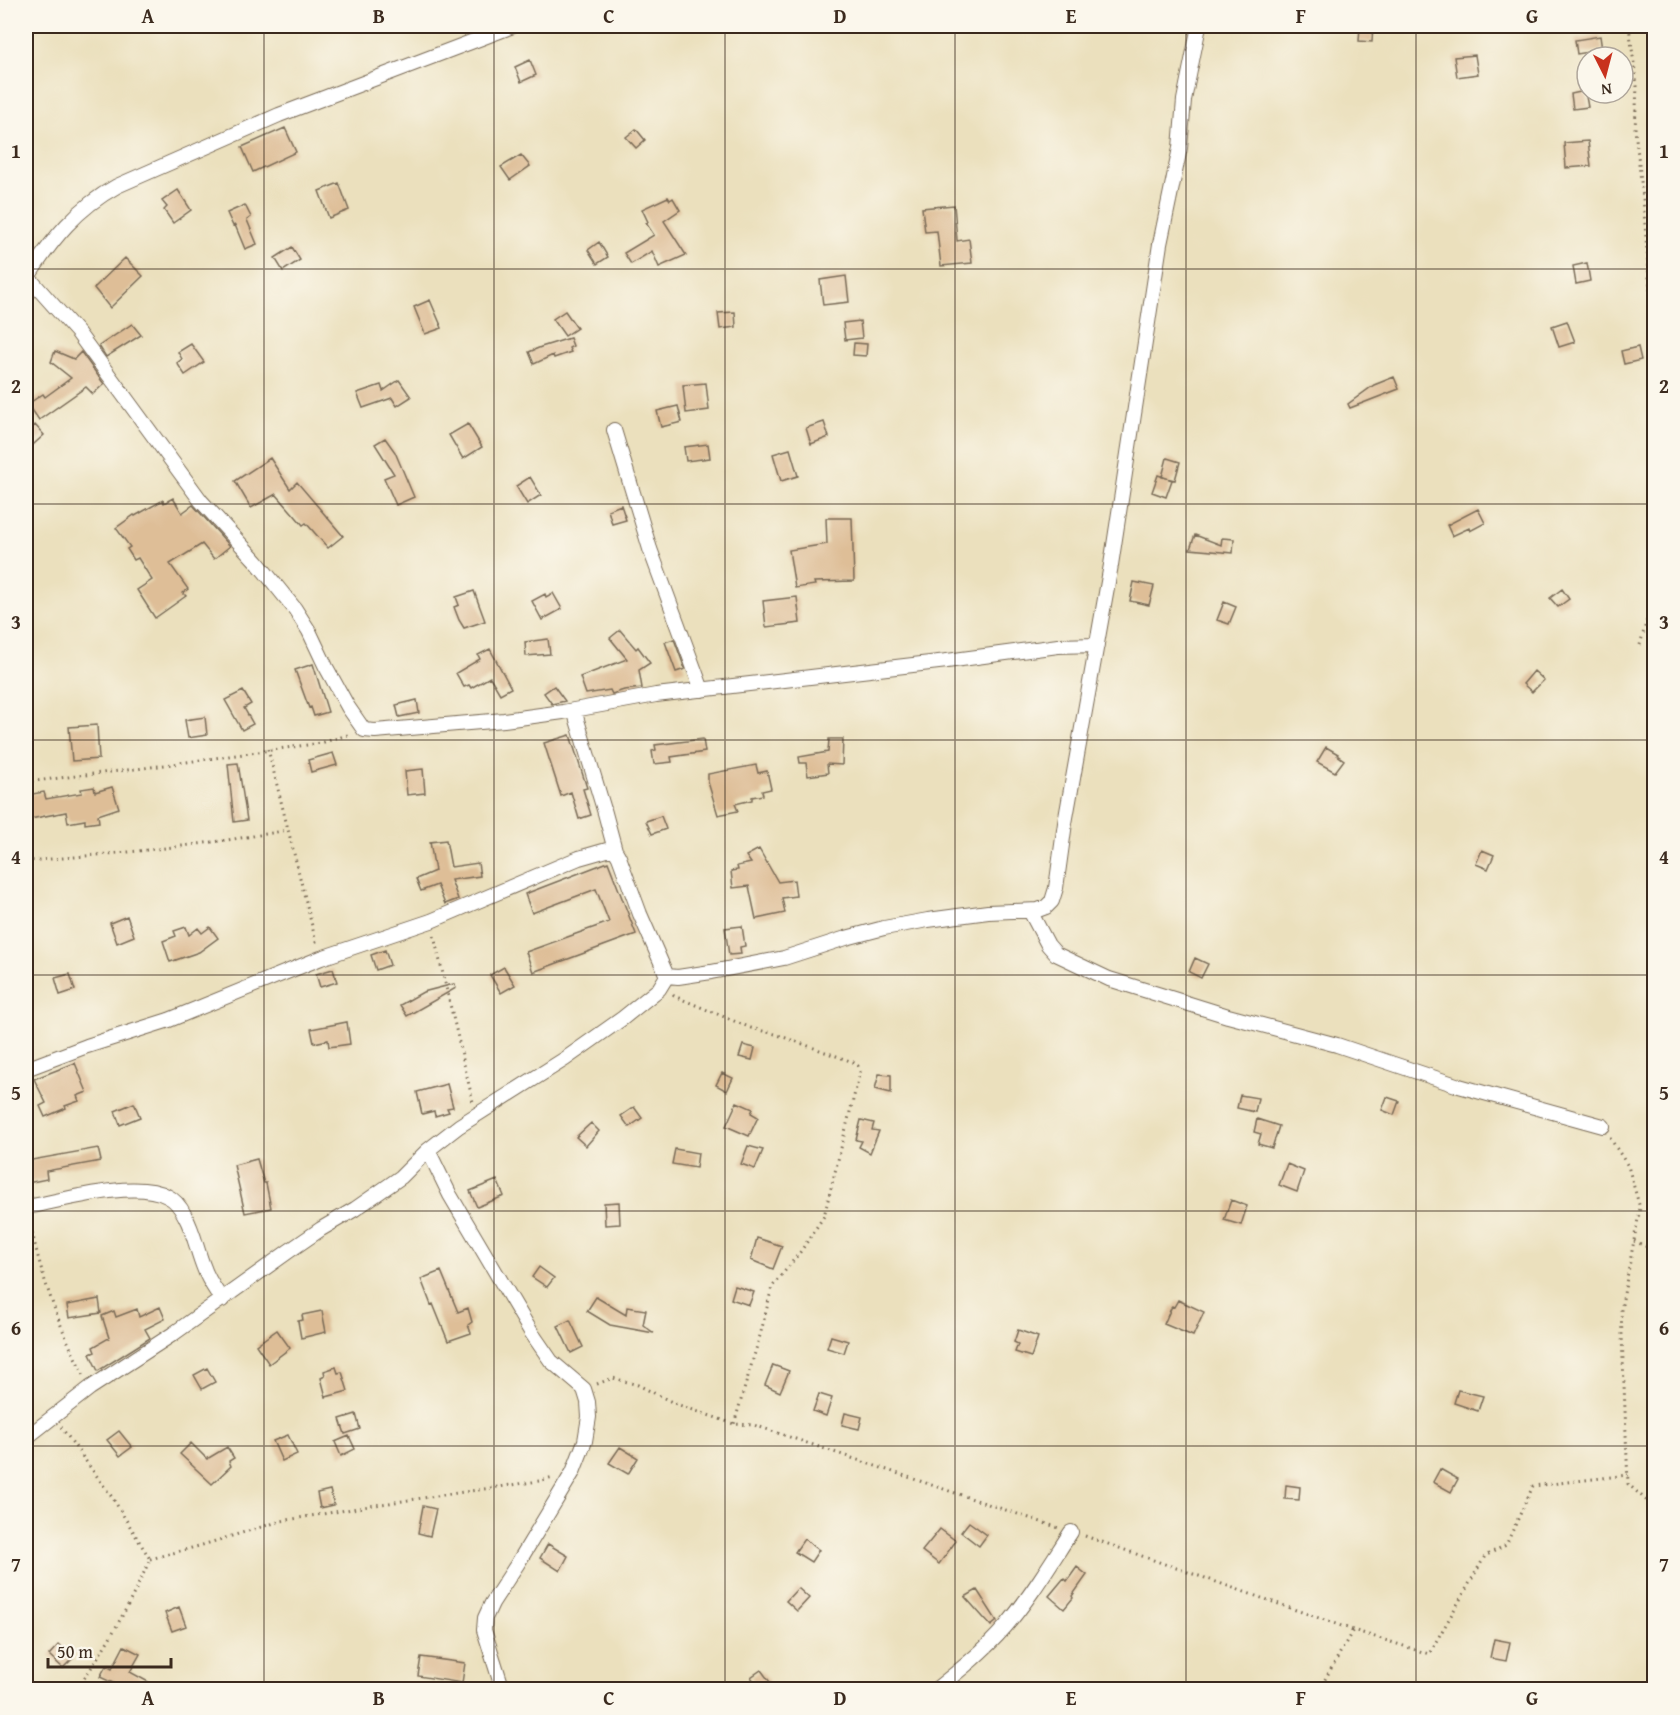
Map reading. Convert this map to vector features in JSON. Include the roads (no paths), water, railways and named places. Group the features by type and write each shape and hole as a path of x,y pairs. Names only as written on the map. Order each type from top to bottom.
{"street":[{"path":"513,26 315,100 117,186 100,195 80,211 43,253 27,278 78,333 201,501 257,562 295,609 309,631 348,707 364,730 504,720 656,695 1048,647 1097,645"},
{"path":"667,976 678,977 711,972 784,958 855,936 928,920 988,912 1030,911 1046,907 1052,901 1128,461 1160,244 1180,148 1184,100 1199,26"},
{"path":"614,430 650,549 702,690"},
{"path":"574,710 615,850 667,976"},
{"path":"26,1069 87,1046 169,1020 321,958 431,921 579,858 615,850"},
{"path":"1030,911 1048,945 1056,954 1109,979 1228,1016 1337,1046 1460,1086 1603,1126"},
{"path":"26,1438 90,1388 173,1334 297,1245 401,1177 442,1138 565,1059 623,1018 659,989 667,976"},
{"path":"428,1150 450,1195 531,1332 551,1361 584,1389 588,1402 587,1432 573,1472 485,1618 484,1630 503,1689"},
{"path":"27,1204 136,1189 156,1191 169,1197 179,1205 187,1219 210,1284 222,1300"},
{"path":"935,1689 1004,1628 1071,1532"}]}
